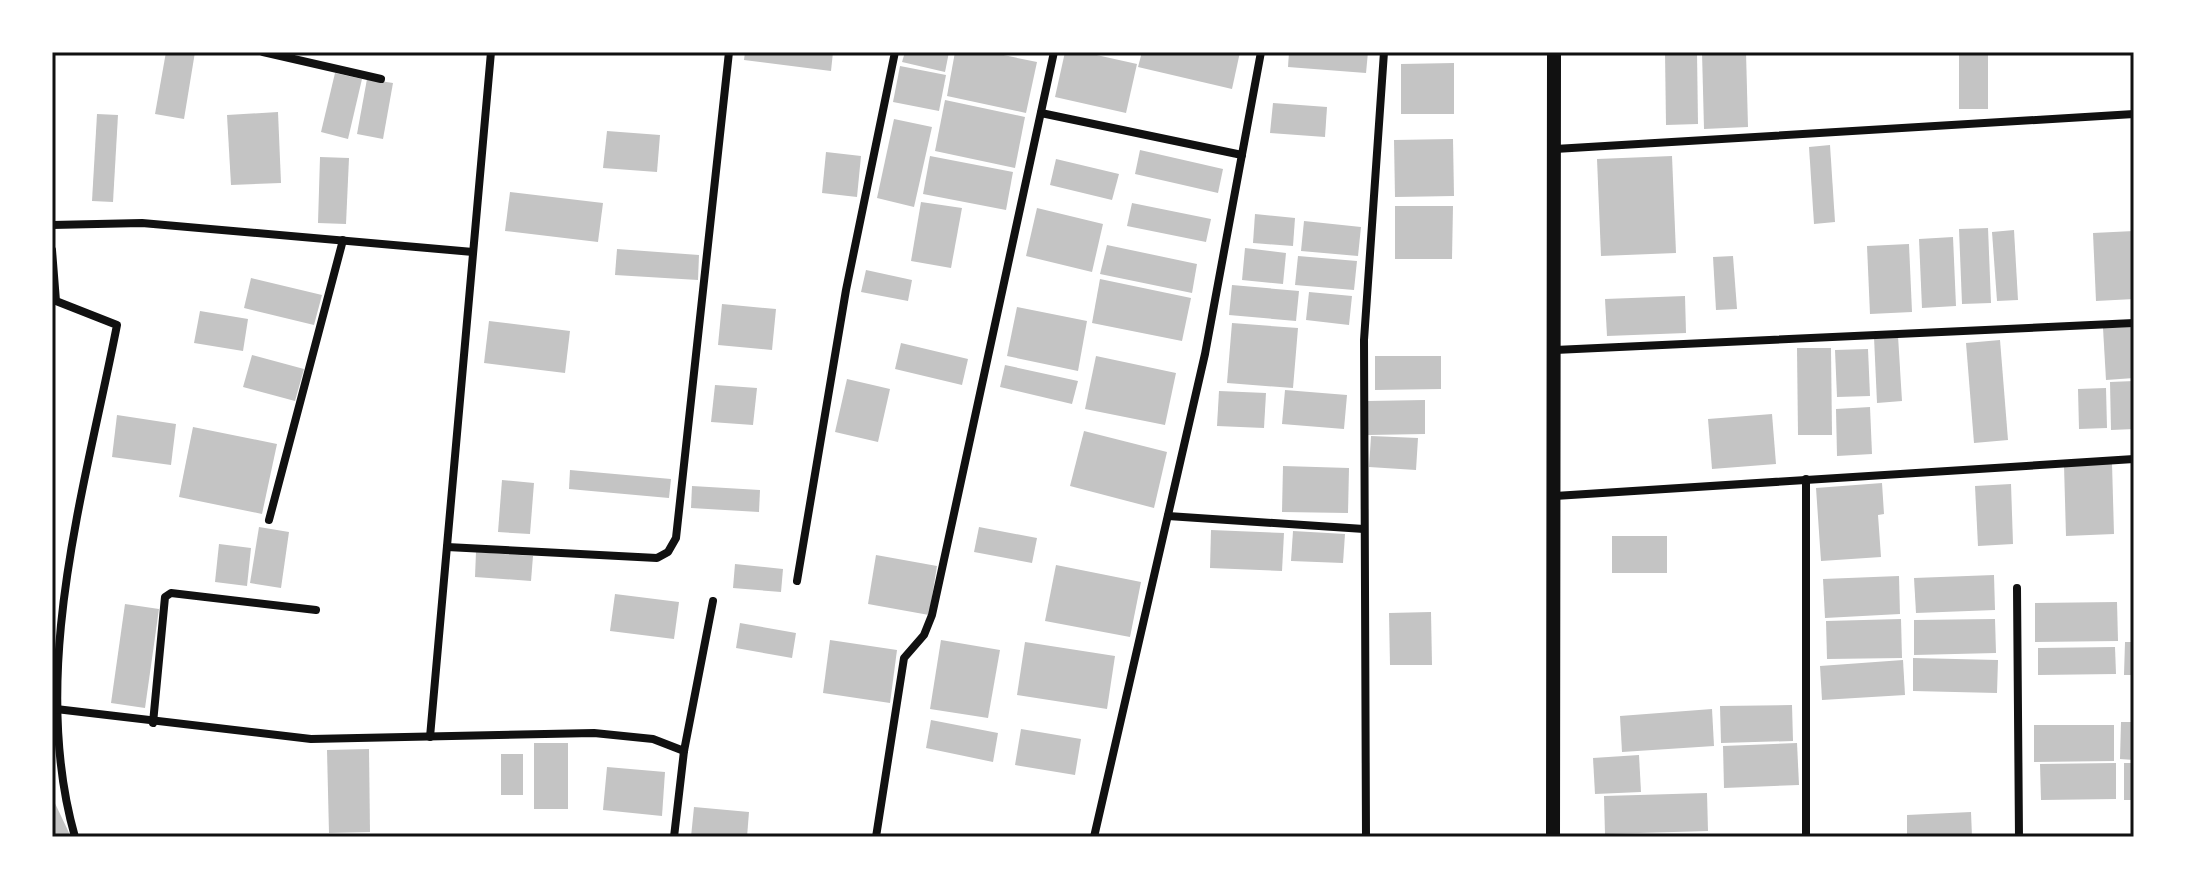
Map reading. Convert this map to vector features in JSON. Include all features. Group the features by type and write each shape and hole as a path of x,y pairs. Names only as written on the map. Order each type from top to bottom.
{"street":[{"path":"263,52 381,79"},
{"path":"430,737 491,52"},
{"path":"447,547 657,558 668,552 676,538 729,52"},
{"path":"797,581 846,290 895,52"},
{"path":"876,837 904,658 924,635 932,615 1054,52"},
{"path":"1094,837 1205,354 1261,52"},
{"path":"1366,837 1364,340 1384,52"},
{"path":"1553,837 1554,52"},
{"path":"1041,113 1242,155"},
{"path":"1555,149 2134,114"},
{"path":"52,225 142,223 473,252"},
{"path":"269,520 343,240"},
{"path":"52,250 56,301 117,325 65,591 56,709 58,766 75,837"},
{"path":"1555,350 2134,323"},
{"path":"1555,496 2134,459"},
{"path":"1806,479 1806,837"},
{"path":"1168,516 1364,529"},
{"path":"2017,588 2019,837"},
{"path":"153,723 165,597 171,593 316,610"},
{"path":"674,837 684,751 713,601"},
{"path":"56,709 153,723 311,739 594,733 653,739 684,751"}],"building":[{"path":"166,52 195,52 184,119 155,114"},
{"path":"745,52 833,52 831,71 744,60"},
{"path":"905,52 949,52 945,72 902,62"},
{"path":"955,52 989,52 1037,62 1026,113 947,96"},
{"path":"1065,52 1083,52 1137,64 1126,113 1055,97"},
{"path":"1142,52 1240,52 1232,89 1138,67"},
{"path":"1289,52 1368,52 1366,73 1288,67"},
{"path":"1665,52 1697,52 1698,124 1666,125"},
{"path":"1702,52 1746,52 1748,127 1704,129"},
{"path":"1959,52 1988,52 1988,109 1959,109"},
{"path":"1454,63 1454,114 1401,114 1401,64"},
{"path":"900,66 946,75 939,111 893,102"},
{"path":"335,73 362,79 348,139 321,132"},
{"path":"367,79 393,83 383,139 357,134"},
{"path":"945,100 1025,117 1015,168 935,151"},
{"path":"1273,103 1327,107 1325,137 1270,133"},
{"path":"278,112 281,183 231,185 227,115"},
{"path":"97,114 118,115 113,202 92,201"},
{"path":"894,119 932,127 914,207 877,198"},
{"path":"607,131 660,135 657,172 603,168"},
{"path":"1453,139 1454,196 1395,197 1394,140"},
{"path":"1830,145 1835,222 1814,224 1809,147"},
{"path":"1140,150 1223,169 1218,193 1135,174"},
{"path":"826,152 861,156 857,197 822,193"},
{"path":"930,156 1013,172 1006,210 923,194"},
{"path":"1672,156 1676,253 1601,256 1597,159"},
{"path":"320,157 349,158 346,224 318,223"},
{"path":"1056,159 1119,174 1112,200 1050,185"},
{"path":"510,192 603,203 598,242 505,231"},
{"path":"921,202 962,208 951,268 911,261"},
{"path":"1132,203 1211,219 1206,242 1127,226"},
{"path":"1395,206 1453,206 1452,259 1395,259"},
{"path":"1037,208 1103,224 1092,272 1026,256"},
{"path":"1255,214 1295,218 1293,246 1253,243"},
{"path":"1304,221 1361,227 1358,256 1301,251"},
{"path":"1988,228 1991,303 1962,304 1959,229"},
{"path":"2014,230 2018,300 1997,301 1992,232"},
{"path":"2134,231 2134,299 2096,301 2093,233"},
{"path":"1953,237 1956,306 1922,308 1919,239"},
{"path":"1909,244 1912,312 1870,314 1867,246"},
{"path":"1107,245 1197,264 1192,293 1100,274"},
{"path":"1245,248 1286,253 1283,284 1242,280"},
{"path":"617,249 699,255 698,280 615,275"},
{"path":"1298,256 1357,261 1354,290 1295,285"},
{"path":"1733,256 1737,309 1716,310 1713,257"},
{"path":"866,270 912,280 908,301 861,292"},
{"path":"251,278 322,295 314,325 244,308"},
{"path":"1100,279 1191,298 1182,341 1092,323"},
{"path":"1232,285 1299,291 1296,321 1229,315"},
{"path":"1309,292 1352,296 1349,325 1306,320"},
{"path":"1685,296 1686,333 1607,336 1605,299"},
{"path":"722,304 776,309 772,350 718,345"},
{"path":"1017,307 1087,321 1078,371 1007,356"},
{"path":"200,311 248,319 243,351 194,343"},
{"path":"489,321 570,331 565,373 484,363"},
{"path":"1232,323 1298,328 1293,388 1227,383"},
{"path":"2134,327 2134,378 2106,380 2103,328"},
{"path":"1898,336 1902,401 1877,403 1874,337"},
{"path":"2000,340 2008,440 1974,443 1966,343"},
{"path":"901,343 968,359 962,385 895,369"},
{"path":"1797,348 1831,348 1832,435 1798,435"},
{"path":"1868,349 1870,396 1837,397 1835,350"},
{"path":"252,355 304,369 295,401 243,387"},
{"path":"1096,356 1176,373 1165,425 1085,409"},
{"path":"1375,356 1441,356 1441,389 1375,390"},
{"path":"1005,365 1078,381 1072,404 1000,387"},
{"path":"847,379 890,389 878,442 835,432"},
{"path":"2134,381 2134,429 2111,430 2110,382"},
{"path":"715,385 757,388 753,425 711,422"},
{"path":"2106,388 2107,428 2079,429 2078,389"},
{"path":"1285,390 1347,395 1344,429 1282,424"},
{"path":"1219,391 1266,393 1264,428 1217,426"},
{"path":"1425,400 1425,434 1368,435 1368,401"},
{"path":"1870,407 1872,454 1837,456 1836,409"},
{"path":"1772,414 1776,464 1712,469 1708,419"},
{"path":"117,415 176,424 171,465 112,457"},
{"path":"193,427 277,444 262,514 179,497"},
{"path":"1084,431 1167,452 1154,508 1070,486"},
{"path":"1371,436 1418,438 1416,470 1369,467"},
{"path":"2112,463 2114,534 2066,536 2064,465"},
{"path":"1283,466 1349,468 1348,513 1282,512"},
{"path":"570,470 671,479 669,498 569,489"},
{"path":"502,480 534,483 530,534 498,532"},
{"path":"1882,483 1884,514 1878,515 1881,557 1821,561 1816,488"},
{"path":"2011,484 2013,544 1978,546 1975,486"},
{"path":"692,486 760,490 759,512 691,508"},
{"path":"259,527 289,532 281,588 250,583"},
{"path":"979,527 1037,538 1032,563 974,552"},
{"path":"1211,530 1284,533 1282,571 1210,568"},
{"path":"1293,531 1345,534 1343,563 1291,561"},
{"path":"1612,536 1667,536 1667,573 1612,573"},
{"path":"219,544 251,548 247,586 215,582"},
{"path":"476,552 533,556 531,581 475,577"},
{"path":"876,555 937,566 929,615 868,604"},
{"path":"735,564 783,569 781,592 733,588"},
{"path":"1056,565 1141,582 1130,637 1045,621"},
{"path":"1994,575 1995,610 1916,613 1914,578"},
{"path":"1899,576 1900,614 1825,618 1823,579"},
{"path":"615,594 679,602 674,639 610,631"},
{"path":"2117,602 2118,641 2035,642 2035,603"},
{"path":"125,604 159,609 145,708 111,703"},
{"path":"1431,612 1432,665 1390,665 1389,613"},
{"path":"1901,619 1902,658 1827,659 1826,621"},
{"path":"1995,619 1996,653 1914,655 1914,620"},
{"path":"740,623 796,633 792,658 736,648"},
{"path":"830,640 897,650 890,703 823,693"},
{"path":"941,640 1000,650 988,718 930,709"},
{"path":"1025,642 1115,656 1107,709 1017,695"},
{"path":"2125,642 2134,642 2134,675 2124,675"},
{"path":"2115,647 2116,674 2038,675 2038,648"},
{"path":"1913,658 1998,660 1997,693 1913,691"},
{"path":"1903,660 1905,695 1822,700 1820,666"},
{"path":"1792,705 1793,741 1721,743 1720,706"},
{"path":"1712,709 1714,746 1622,752 1620,716"},
{"path":"931,720 998,733 993,762 926,748"},
{"path":"2121,722 2134,722 2134,760 2120,759"},
{"path":"2034,725 2114,725 2114,761 2034,762"},
{"path":"1021,729 1081,739 1075,775 1015,765"},
{"path":"534,743 568,743 568,809 534,809"},
{"path":"1797,743 1799,785 1724,788 1723,746"},
{"path":"369,749 370,832 329,833 327,750"},
{"path":"501,754 523,754 523,795 501,795"},
{"path":"1639,755 1641,792 1595,794 1593,758"},
{"path":"2116,763 2116,799 2041,800 2040,764"},
{"path":"2124,763 2134,763 2134,800 2124,800"},
{"path":"607,767 665,772 662,816 603,810"},
{"path":"1707,793 1708,831 1605,834 1604,796"},
{"path":"52,797 71,837 52,837"},
{"path":"694,807 749,812 747,837 691,837"},
{"path":"1971,812 1972,837 1907,837 1907,815"}]}
